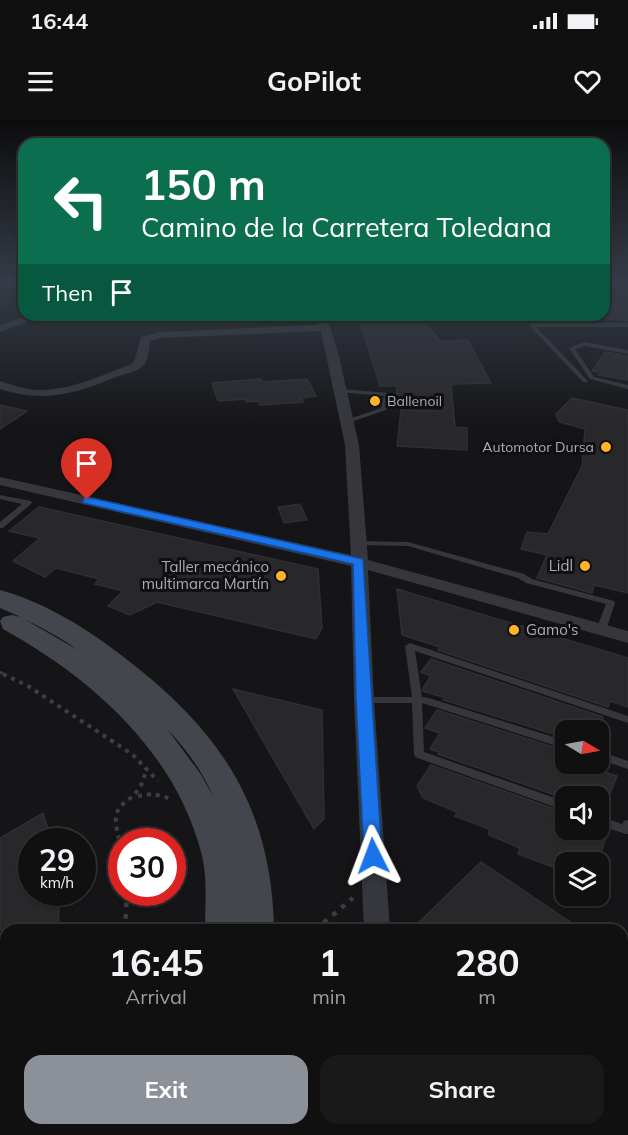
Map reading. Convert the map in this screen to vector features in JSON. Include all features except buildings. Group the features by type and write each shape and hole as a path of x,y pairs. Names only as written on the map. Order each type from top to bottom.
{"main road":[{"path":"0,598 55,623 116,665 154,697 201,748 220,776 248,848 254,891 255,924"},
{"path":"0,617 40,636 99,678 138,716 170,755 186,778 203,810 219,853 224,895 224,924"}],"street":[{"path":"0,385 15,391 48,395 136,366 141,360 145,339 222,330"},
{"path":"325,330 352,445 359,543 363,700 377,924"},
{"path":"0,481 359,562 628,637"}],"lane":[{"path":"537,330 585,381"},
{"path":"628,352 585,344 572,348 592,378 628,387"},
{"path":"341,391 387,394 384,410 348,421"},
{"path":"385,405 444,406"},
{"path":"0,497 28,503 0,526"},
{"path":"359,543 408,544 611,603 601,630"},
{"path":"555,803 419,754 417,700 410,646 628,720"},
{"path":"363,700 426,700 555,741"},
{"path":"609,759 628,765"},
{"path":"609,824 626,830 628,824"}],"path":[{"path":"0,672 53,702 132,754 146,767 173,805"},
{"path":"134,798 145,782 146,767"},
{"path":"116,828 114,821 119,807 141,794 169,798"},
{"path":"323,924 374,878"},
{"path":"125,924 126,906"}],"place":[{"name":"Ballenoil","path":"375,401"},
{"name":"Automotor Dursa","path":"606,447"},
{"name":"Lidl","path":"585,566"},
{"name":"Taller mecánico multimarca Martín","path":"281,576"},
{"name":"Gamo's","path":"514,630"}],"route":[{"path":"87,500 359,562 363,700 373,856"}]}
